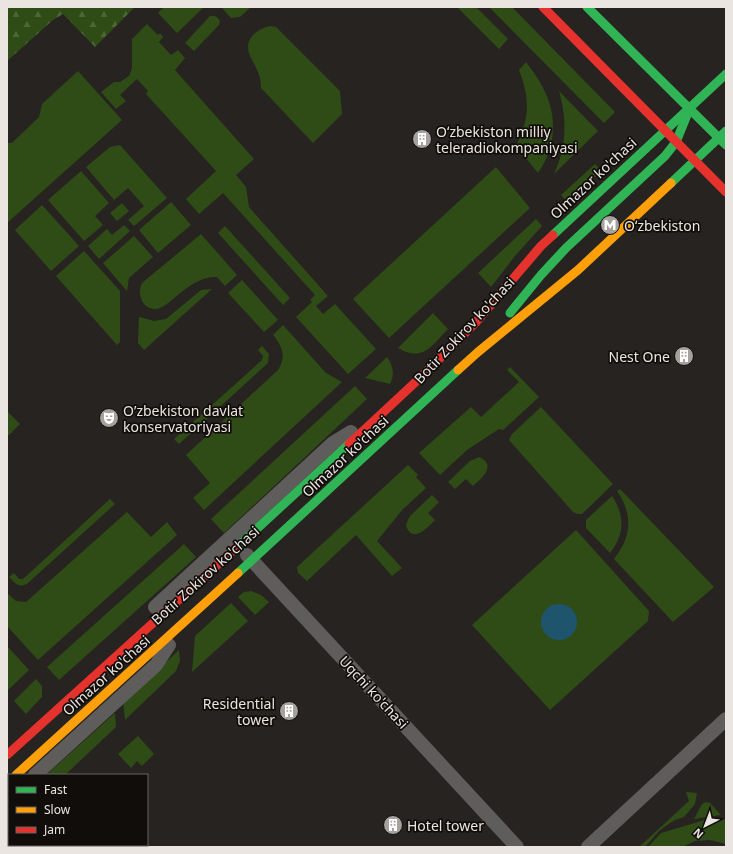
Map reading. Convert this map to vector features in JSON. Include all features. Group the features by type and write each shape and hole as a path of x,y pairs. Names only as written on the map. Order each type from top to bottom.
{"main road":[{"path":"543,7 726,192"},
{"path":"587,7 726,145"},
{"name":"Olmazor ko'chasi","path":"541,246 726,74"},
{"path":"478,352 553,262 665,156 676,142 690,109"},
{"name":"Olmazor ko'chasi","path":"17,774 478,352 578,270 726,131"},
{"name":"Botir Zokirov ko'chasi","path":"384,411 457,342 498,297 541,246"},
{"name":"Botir Zokirov ko'chasi","path":"7,755 234,541"}],"street":[{"name":"Botir Zokirov ko'chasi","path":"234,541 333,443 384,411"},
{"name":"Uqchi ko'chasi","path":"234,541 517,847"},
{"path":"7,742 234,541"},
{"name":"Botir Zokirov ko'chasi","path":"36,774 156,665 185,621"},
{"path":"588,847 726,719"}],"green space":[{"path":"7,7 135,7 95,47 63,14 53,20 7,61"},
{"path":"164,7 204,7 177,33 158,13"},
{"path":"221,7 251,7 240,17 231,18"},
{"path":"457,7 476,7 508,39 499,49"},
{"path":"489,7 512,7 615,112 604,123"},
{"path":"210,16 215,16 218,18 220,21 219,25 194,51 185,43"},
{"path":"147,24 158,35 160,33 163,37 159,42 171,55 178,50 185,58 175,70 254,159 236,175 246,187 249,207 328,296 316,306 323,314 335,304 376,349 348,374 296,317 312,302 310,300 315,295 223,193 199,214 186,199 216,171 146,94 148,91 137,79 120,95 126,101 116,109 101,92 114,82 120,82 129,76 132,68 132,39"},
{"path":"265,27 276,27 340,91 342,114 313,143 261,88 260,77 250,56 248,45 252,36"},
{"path":"526,62 540,81 548,98 553,120 553,131 548,153 538,173 516,146 521,136 526,117 527,99 519,70"},
{"path":"78,71 122,120 7,223 7,143 12,143 39,117 42,104"},
{"path":"559,91 598,131 554,174 561,153 564,133 562,102"},
{"path":"120,145 167,198 134,226 128,220 144,206 128,188 114,200 86,167 110,147"},
{"path":"595,164 602,171 567,202 561,195"},
{"path":"496,167 530,208 389,338 353,299"},
{"path":"81,171 109,203 95,216 103,225 84,241 48,200"},
{"path":"171,202 191,225 158,253 139,230"},
{"path":"122,203 129,211 117,221 110,213"},
{"path":"42,205 79,246 51,271 15,230"},
{"path":"536,219 542,226 515,256 491,287 478,273"},
{"path":"124,225 130,231 99,259 88,246 107,229 112,235"},
{"path":"225,226 290,298 283,305 218,233"},
{"path":"201,234 237,275 225,286 217,277 211,277 199,281 188,287 160,308 154,309 146,306 140,293 142,283"},
{"path":"134,236 153,257 129,278 127,291 103,263"},
{"path":"84,251 120,291 120,342 117,345 56,276"},
{"path":"242,280 278,320 264,332 228,293"},
{"path":"212,289 144,350 138,343 140,317 154,321 166,319 201,290"},
{"path":"433,313 448,329 432,346 421,353 414,354 398,348"},
{"path":"283,325 326,373 342,382 204,510 193,498 210,483 186,455 278,370 283,356 281,347 273,335"},
{"path":"262,346 269,354 268,363 179,444 174,439 262,360 263,356 258,350"},
{"path":"387,357 393,370 392,381 390,384 365,378"},
{"path":"510,367 539,397 503,430 499,429 467,450 440,475 419,453 471,407 481,417 519,382 507,370"},
{"path":"355,386 367,399 224,533 211,519"},
{"path":"541,407 613,484 582,514 573,512 509,440 512,434"},
{"path":"7,411 20,424 9,435 7,435"},
{"path":"479,457 485,460 488,468 480,480 473,486 466,479 455,489 448,482 470,461"},
{"path":"408,465 418,475 416,477 426,488 403,509 377,541 402,568 392,576 356,535 307,581 298,573 297,567"},
{"path":"620,489 714,587 673,622 614,559 624,542 628,525 626,508 617,491"},
{"path":"432,495 439,502 428,513 435,520 420,533 412,534 406,526 410,516"},
{"path":"612,496 619,511 622,525 621,532 615,546 610,553 586,528 586,520"},
{"path":"110,499 115,504 28,583 25,585 20,585 15,583 9,577 14,573 19,579 23,579"},
{"path":"127,512 151,537 167,522 177,535 38,660 7,626 7,593 16,601 26,602"},
{"path":"576,530 649,611 648,621 550,710 472,625"},
{"path":"184,544 196,557 59,680 47,667"},
{"path":"251,591 261,595 269,602 255,615 238,597 244,592"},
{"path":"231,603 248,621 192,672 195,636"},
{"path":"7,646 29,670 7,691"},
{"path":"179,650 180,661 176,671 125,720 123,702"},
{"path":"36,679 42,686 42,697 26,714 14,701"},
{"path":"115,713 116,727 66,774 47,774"},
{"path":"138,736 154,754 142,766 137,761 131,768 118,754"},
{"path":"686,792 697,793 695,804 684,817 675,820 659,831 645,847 639,847 689,801"},
{"path":"706,802 710,803 721,815 694,819 702,804"},
{"path":"724,818 726,820 726,844 710,840 695,841 682,847 648,847 661,833 708,819"}],"water":[{"path":"563,604 572,609 576,615 576,629 572,635 563,640 555,640 546,635 542,629 541,618 546,609 552,605"}],"traffic: fast":[{"path":"587,7 726,145"},
{"path":"553,235 726,74"},
{"path":"510,313 541,275 566,248 665,156 676,142 687,115"},
{"path":"671,183 726,131"},
{"path":"238,573 458,370"},
{"path":"237,547 349,444"}],"traffic: slow":[{"path":"458,370 578,270 671,183"},
{"path":"17,774 238,573"}],"traffic: jam":[{"path":"543,7 726,192"},
{"path":"349,444 421,377 476,322 541,246 553,235"},
{"path":"7,755 237,547"}],"place":[{"name":"Oʻzbekiston milliy teleradiokompaniyasi","path":"422,139"},
{"name":"Oʻzbekiston","path":"610,225"},
{"name":"Nest One","path":"684,356"},
{"name":"O’zbekiston davlat konservatoriyasi","path":"109,418"},
{"name":"Residential tower","path":"289,711"},
{"name":"Hotel tower","path":"393,825"}]}
